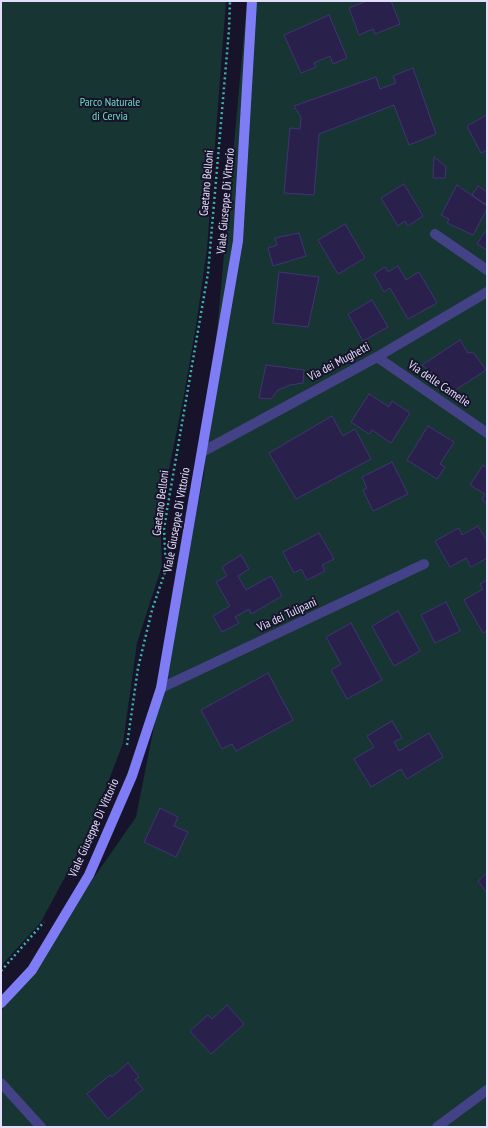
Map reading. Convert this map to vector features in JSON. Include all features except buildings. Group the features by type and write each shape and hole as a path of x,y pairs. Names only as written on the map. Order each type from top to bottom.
{"street":[{"name":"Viale Giuseppe Di Vittorio","path":"1,1003 32,970 89,875 132,776 161,688 238,241 252,1"},
{"path":"435,234 487,270"},
{"name":"Via dei Mughetti","path":"202,452 377,357 487,292"},
{"name":"Via delle Camelie","path":"377,357 487,432"},
{"name":"Via dei Tulipani","path":"161,688 424,564"},
{"path":"1,1083 41,1127"},
{"path":"437,1127 487,1090"}],"path":[{"name":"Gaetano Belloni","path":"124,752 127,744 138,668 152,610 166,569 164,529 208,273 229,30 230,1"},
{"path":"1,971 49,916"}],"green space":[{"name":"Parco Naturale di Cervia","path":"1,1 226,1 207,249 184,395 160,514 162,566 137,643 123,743 90,830 41,922 1,966"},
{"path":"247,1 487,1 487,1127 1,1127 1,1011 136,817 204,474"}]}
